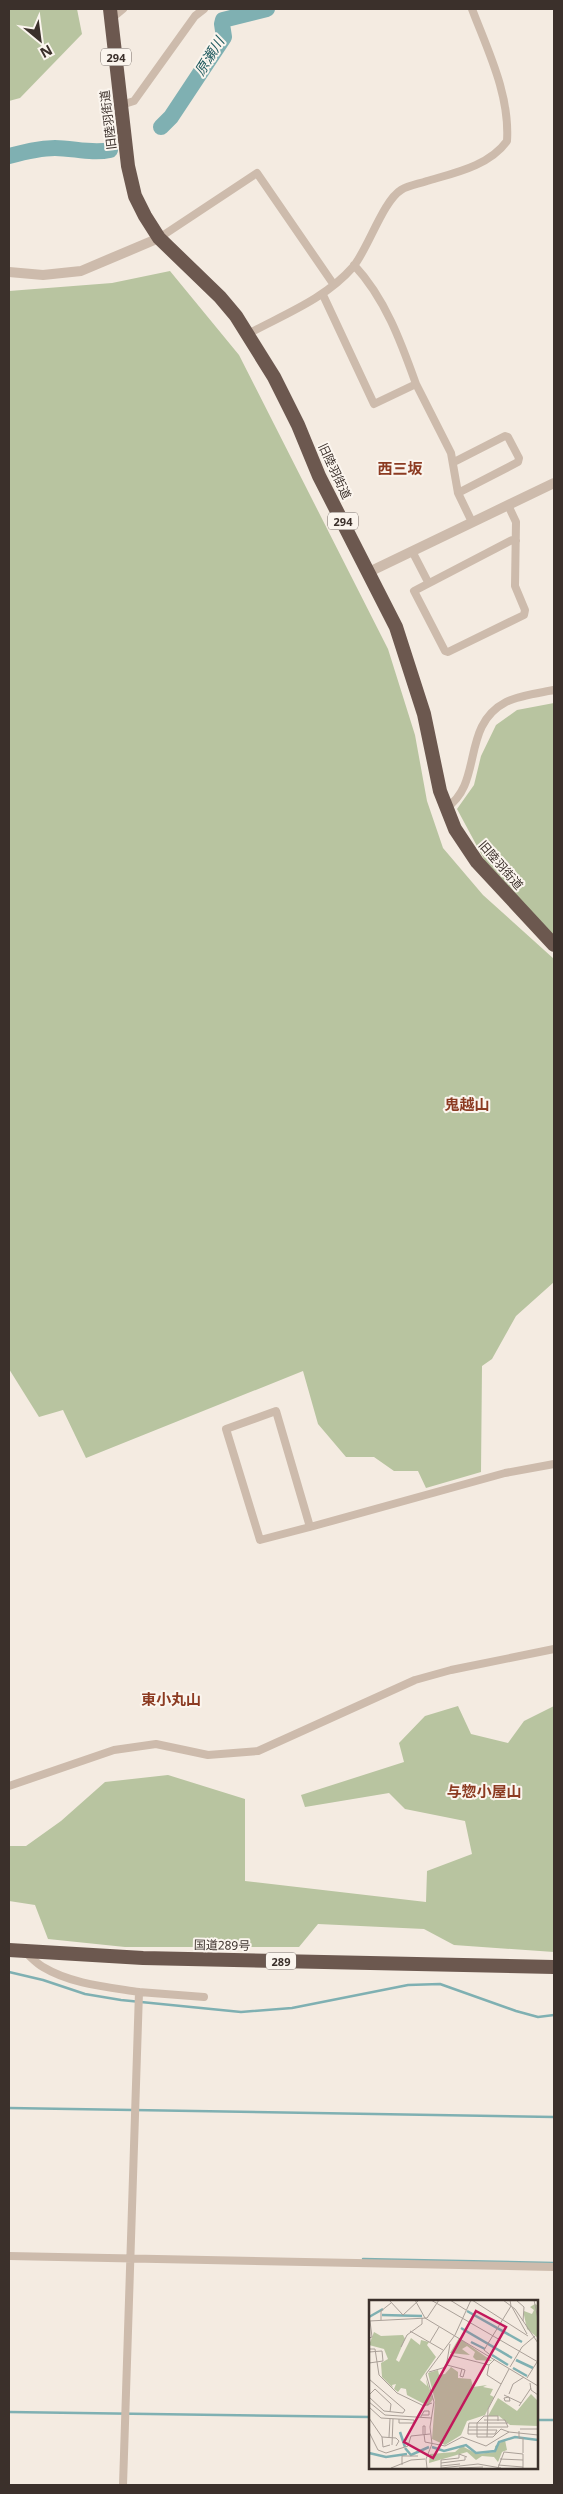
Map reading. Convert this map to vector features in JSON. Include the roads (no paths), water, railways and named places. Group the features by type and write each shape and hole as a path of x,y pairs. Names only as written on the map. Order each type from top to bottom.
{"highway":[{"name":"旧陸羽街道","path":"111,14 128,166 135,196 159,238 220,297 248,334 278,385 298,425 319,476 396,627 415,684 440,791 446,808 459,834 478,862 554,945"},
{"name":"国道289号","path":"9,1950 143,1958 554,1968"}],"street":[{"path":"111,14 123,9"},
{"path":"121,105 134,101 195,16 204,9"},
{"path":"248,334 323,295 334,285 354,265 396,194 411,186 464,171 486,159 507,141 505,106 500,81 472,9"},
{"path":"9,272 43,275 81,271 159,238 257,174 334,285"},
{"path":"354,265 362,274 395,326 416,384 445,439 454,462 458,493 472,522"},
{"path":"323,295 374,404 416,384"},
{"path":"454,462 505,436 508,437 519,458 518,462 458,493"},
{"path":"369,572 554,483"},
{"path":"508,505 516,522 516,540 514,586 525,610 524,615 448,652 445,651 414,591 428,582 512,540 516,540"},
{"path":"412,551 428,582"},
{"path":"446,808 456,801 463,792 478,733 496,708 508,701 554,690"},
{"path":"310,1527 276,1411 226,1429 260,1540 310,1527 505,1472 554,1464"},
{"path":"9,1786 114,1750 156,1744 208,1754 258,1751 415,1680 452,1670 554,1649"},
{"path":"23,1950 43,1967 94,1986 204,1997"},
{"path":"123,2485 132,2257 139,1992"},
{"path":"9,2256 554,2267"}],"waterway":[{"name":"原瀬川","path":"161,127 171,117 224,37 223,20 267,9"},
{"name":"原瀬川","path":"9,156 49,148 110,150"},
{"path":"9,1972 43,1980 85,1994 121,2000 241,2012 292,2008 408,1985 440,1984 538,2017 554,2015"},
{"path":"9,2108 554,2117"},
{"path":"363,2259 554,2263"},
{"path":"9,2412 369,2417"},
{"path":"538,2420 554,2420"}],"district":[{"name":"西三坂","path":"400,468"},
{"name":"鬼越山","path":"467,1104"},
{"name":"東小丸山","path":"171,1699"},
{"name":"与惣小屋山","path":"484,1791"}]}
